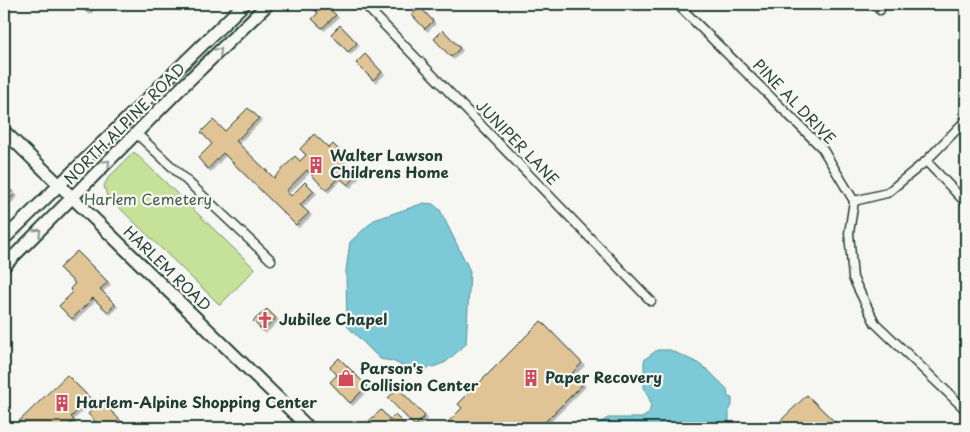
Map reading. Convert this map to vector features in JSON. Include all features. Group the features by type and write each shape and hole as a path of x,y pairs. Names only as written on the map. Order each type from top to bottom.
{"main road":[{"name":"NORTH ALPINE ROAD","path":"4,239 244,4"},
{"name":"NORTH ALPINE ROAD","path":"4,266 268,4"},
{"name":"HARLEM ROAD","path":"4,131 310,428"}],"street":[{"name":"JUNIPER LANE","path":"364,4 650,301"},
{"name":"PINE AL DRIVE","path":"677,4 822,148 854,201"},
{"path":"874,4 880,10"},
{"path":"966,120 926,161 886,193 854,201 850,234 853,278 875,323 966,410"},
{"path":"136,133 271,260"},
{"path":"926,161 966,203"}],"green space":[{"name":"Harlem Cemetery","path":"134,152 255,269 220,305 107,196 104,186 108,178"}],"water":[{"path":"424,203 433,204 440,210 470,271 466,344 446,362 425,369 407,368 392,361 380,359 347,326 346,271 350,242 374,220"},
{"path":"657,350 670,350 696,362 709,371 727,389 728,397 732,398 732,406 729,409 729,428 591,428 608,418 642,418 648,414 651,403 644,388 644,362 645,359"}],"building":[{"path":"78,4 95,4 87,12"},
{"path":"308,4 324,4 336,15 322,28 312,19 318,13"},
{"path":"420,7 433,21 425,29 412,15"},
{"path":"340,25 357,43 348,52 331,34"},
{"path":"443,30 460,48 451,57 434,39"},
{"path":"365,54 382,72 373,80 356,63"},
{"name":"Walter Lawson Childrens Home","path":"248,108 259,118 236,141 274,178 295,156 300,161 306,155 300,149 314,134 329,148 333,144 338,149 335,153 357,175 348,185 339,177 326,190 307,170 286,191 291,196 305,182 314,191 300,205 309,213 296,225 223,153 208,169 198,158 212,144 201,132 213,120 225,131"},
{"path":"4,186 15,194 4,205"},
{"path":"77,251 108,282 100,289 115,304 108,312 93,298 72,319 59,306 73,292 70,289 75,283 59,268"},
{"name":"Jubilee Chapel","path":"267,309 276,318 263,331 253,321"},
{"name":"Paper Recovery","path":"541,321 582,363 572,373 583,384 539,428 442,428 462,408 458,404"},
{"name":"Parson's Collision Center","path":"339,358 367,386 350,403 330,382 337,375 330,367"},
{"name":"Harlem-Alpine Shopping Center","path":"67,375 97,405 101,401 128,428 102,428 88,414 95,407 89,400 71,417 74,420 66,428 12,428"},
{"path":"398,388 425,416 415,426 388,398"},
{"path":"807,395 841,428 773,428"},
{"path":"381,410 390,420 395,415 408,428 387,428 384,425 381,428 376,428 369,421"}],"place":[{"name":"Walter Lawson Childrens Home","path":"316,165"},
{"name":"Jubilee Chapel","path":"265,320"},
{"name":"Parson's Collision Center","path":"346,378"},
{"name":"Paper Recovery","path":"531,378"},
{"name":"Harlem-Alpine Shopping Center","path":"62,403"}]}
